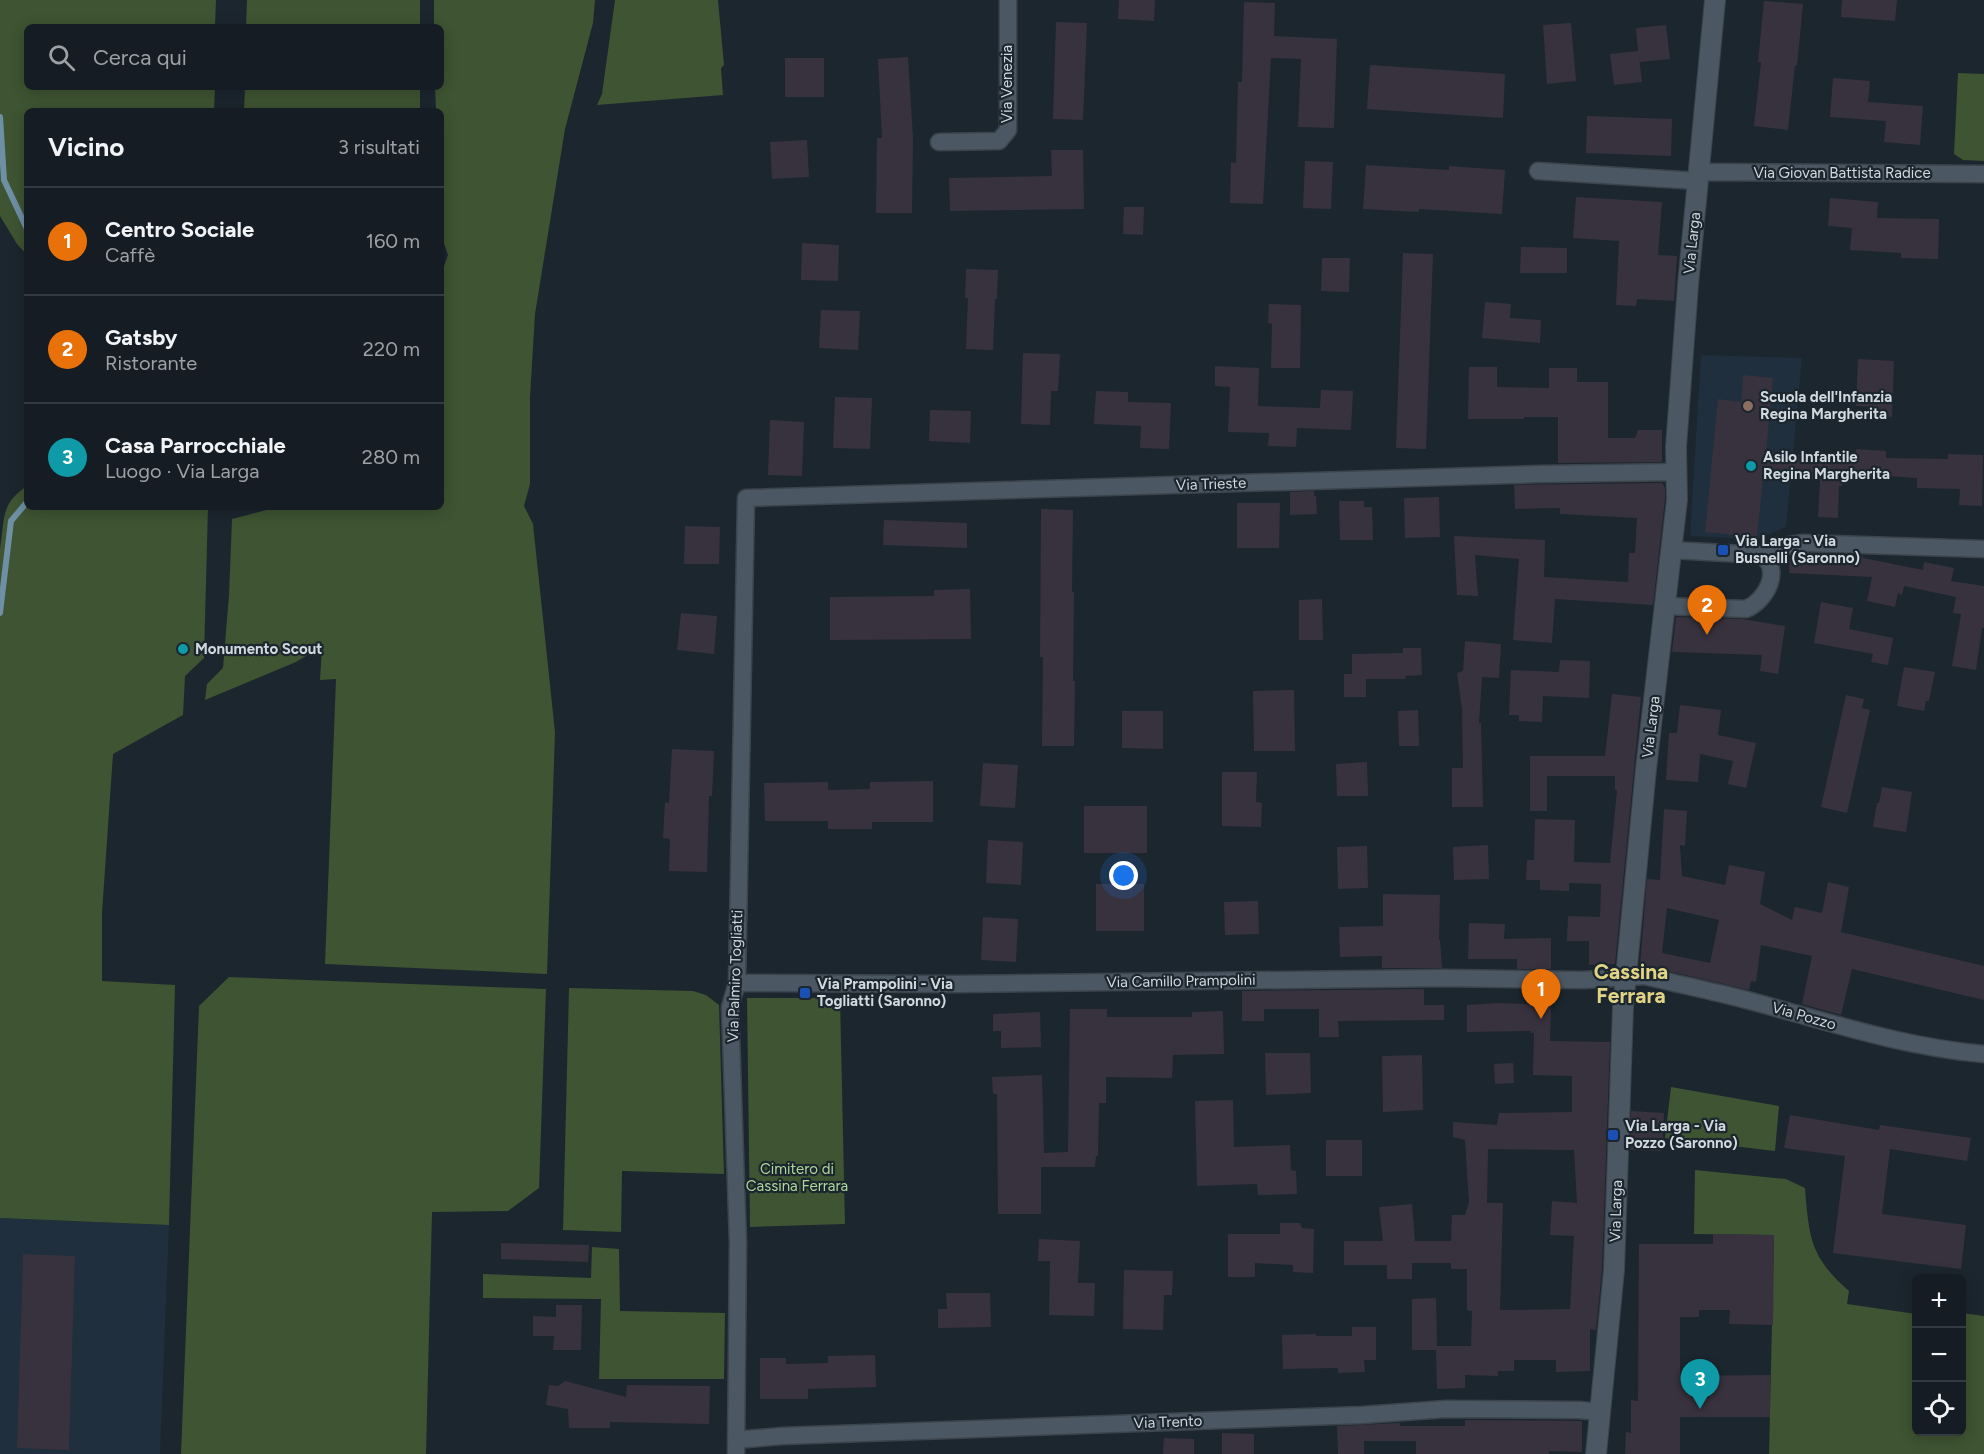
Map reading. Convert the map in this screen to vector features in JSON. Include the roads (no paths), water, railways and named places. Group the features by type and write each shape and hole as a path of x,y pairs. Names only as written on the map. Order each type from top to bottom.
{"street":[{"name":"Via Venezia","path":"939,142 999,141 1008,130 1008,0"},
{"name":"Via Larga","path":"1596,1454 1614,1270 1623,1007 1645,781 1677,500 1676,447 1688,285 1715,0"},
{"name":"Via Giovan Battista Radice","path":"1538,171 1699,176 1984,174"},
{"name":"Via Trieste","path":"746,498 1540,474 1677,472"},
{"name":"Via Palmiro Togliatti","path":"736,1447 738,1243 730,1007 737,983 746,498"},
{"path":"1671,550 1761,555 1789,544 1803,543 1984,549"},
{"path":"1665,606 1746,609 1754,606 1761,600 1769,583 1771,566 1761,555"},
{"name":"Via Camillo Prampolini","path":"737,983 982,984 1444,978 1584,980 1626,976"},
{"name":"Via Pozzo","path":"1626,976 1645,976 1743,999 1879,1037 1984,1054"},
{"name":"Via Trento","path":"736,1447 782,1436 1362,1415 1446,1409 1600,1412"}],"waterway":[{"path":"0,117 4,180 24,223"},
{"path":"0,613 11,521 24,506"}],"place":[{"name":"Scuola dell'Infanzia Regina Margherita","path":"1748,406"},
{"name":"Asilo Infantile Regina Margherita","path":"1751,466"},
{"name":"Via Larga - Via Busnelli (Saronno)","path":"1723,550"},
{"name":"Gatsby","path":"1707,635"},
{"name":"Monumento Scout","path":"183,649"},
{"name":"Via Prampolini - Via Togliatti (Saronno)","path":"805,993"},
{"name":"Centro Sociale","path":"1541,1019"},
{"name":"Via Larga - Via Pozzo (Saronno)","path":"1613,1135"},
{"name":"Casa Parrocchiale","path":"1700,1409"}],"district":[{"name":"Cassina Ferrara","path":"1631,983"}],"park label":[{"name":"Cimitero di Cassina Ferrara","path":"797,1178"}]}
